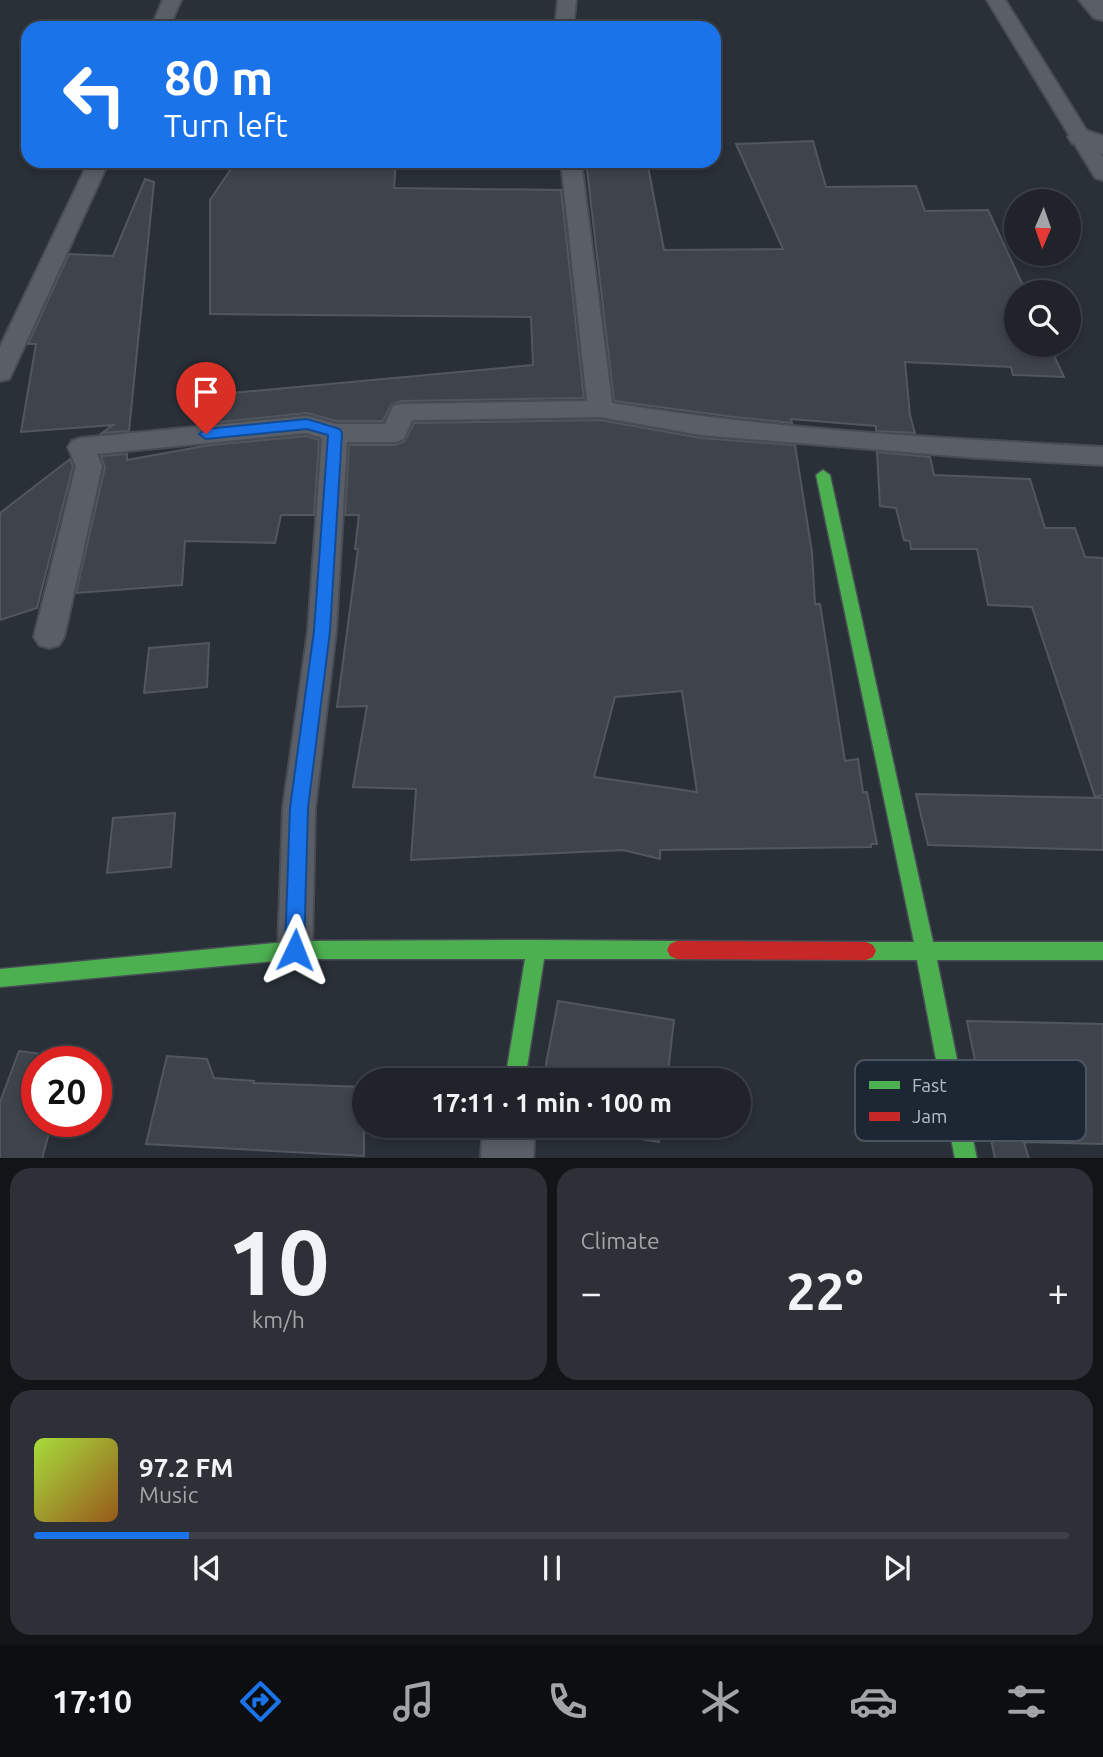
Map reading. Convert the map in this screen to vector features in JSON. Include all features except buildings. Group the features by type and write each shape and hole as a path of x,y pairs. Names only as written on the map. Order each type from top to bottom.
{"street":[{"path":"1091,0 1103,13"},
{"path":"823,474 947,1060"},
{"path":"517,1068 536,949"},
{"path":"0,978 295,950 1103,951"},
{"path":"508,1158 509,1138"}],"lane":[{"path":"163,21 172,0"},
{"path":"566,21 567,0"},
{"path":"996,0 1093,142 1103,174"},
{"path":"0,373 96,168"},
{"path":"572,168 600,410"},
{"path":"49,637 89,467 81,447 307,424 335,433 395,433 402,412 600,410 701,426 978,449 1103,456"},
{"path":"295,950 299,808 322,631 335,433"}],"traffic: fast":[{"path":"823,475 947,1060"},
{"path":"517,1068 536,949"},
{"path":"0,978 295,950 677,950"},
{"path":"866,951 1103,951"},
{"path":"962,1141 966,1158"}],"traffic: jam":[{"path":"677,950 866,951"}],"route":[{"path":"206,434 307,424 335,433 322,631 299,808 295,950"}]}
